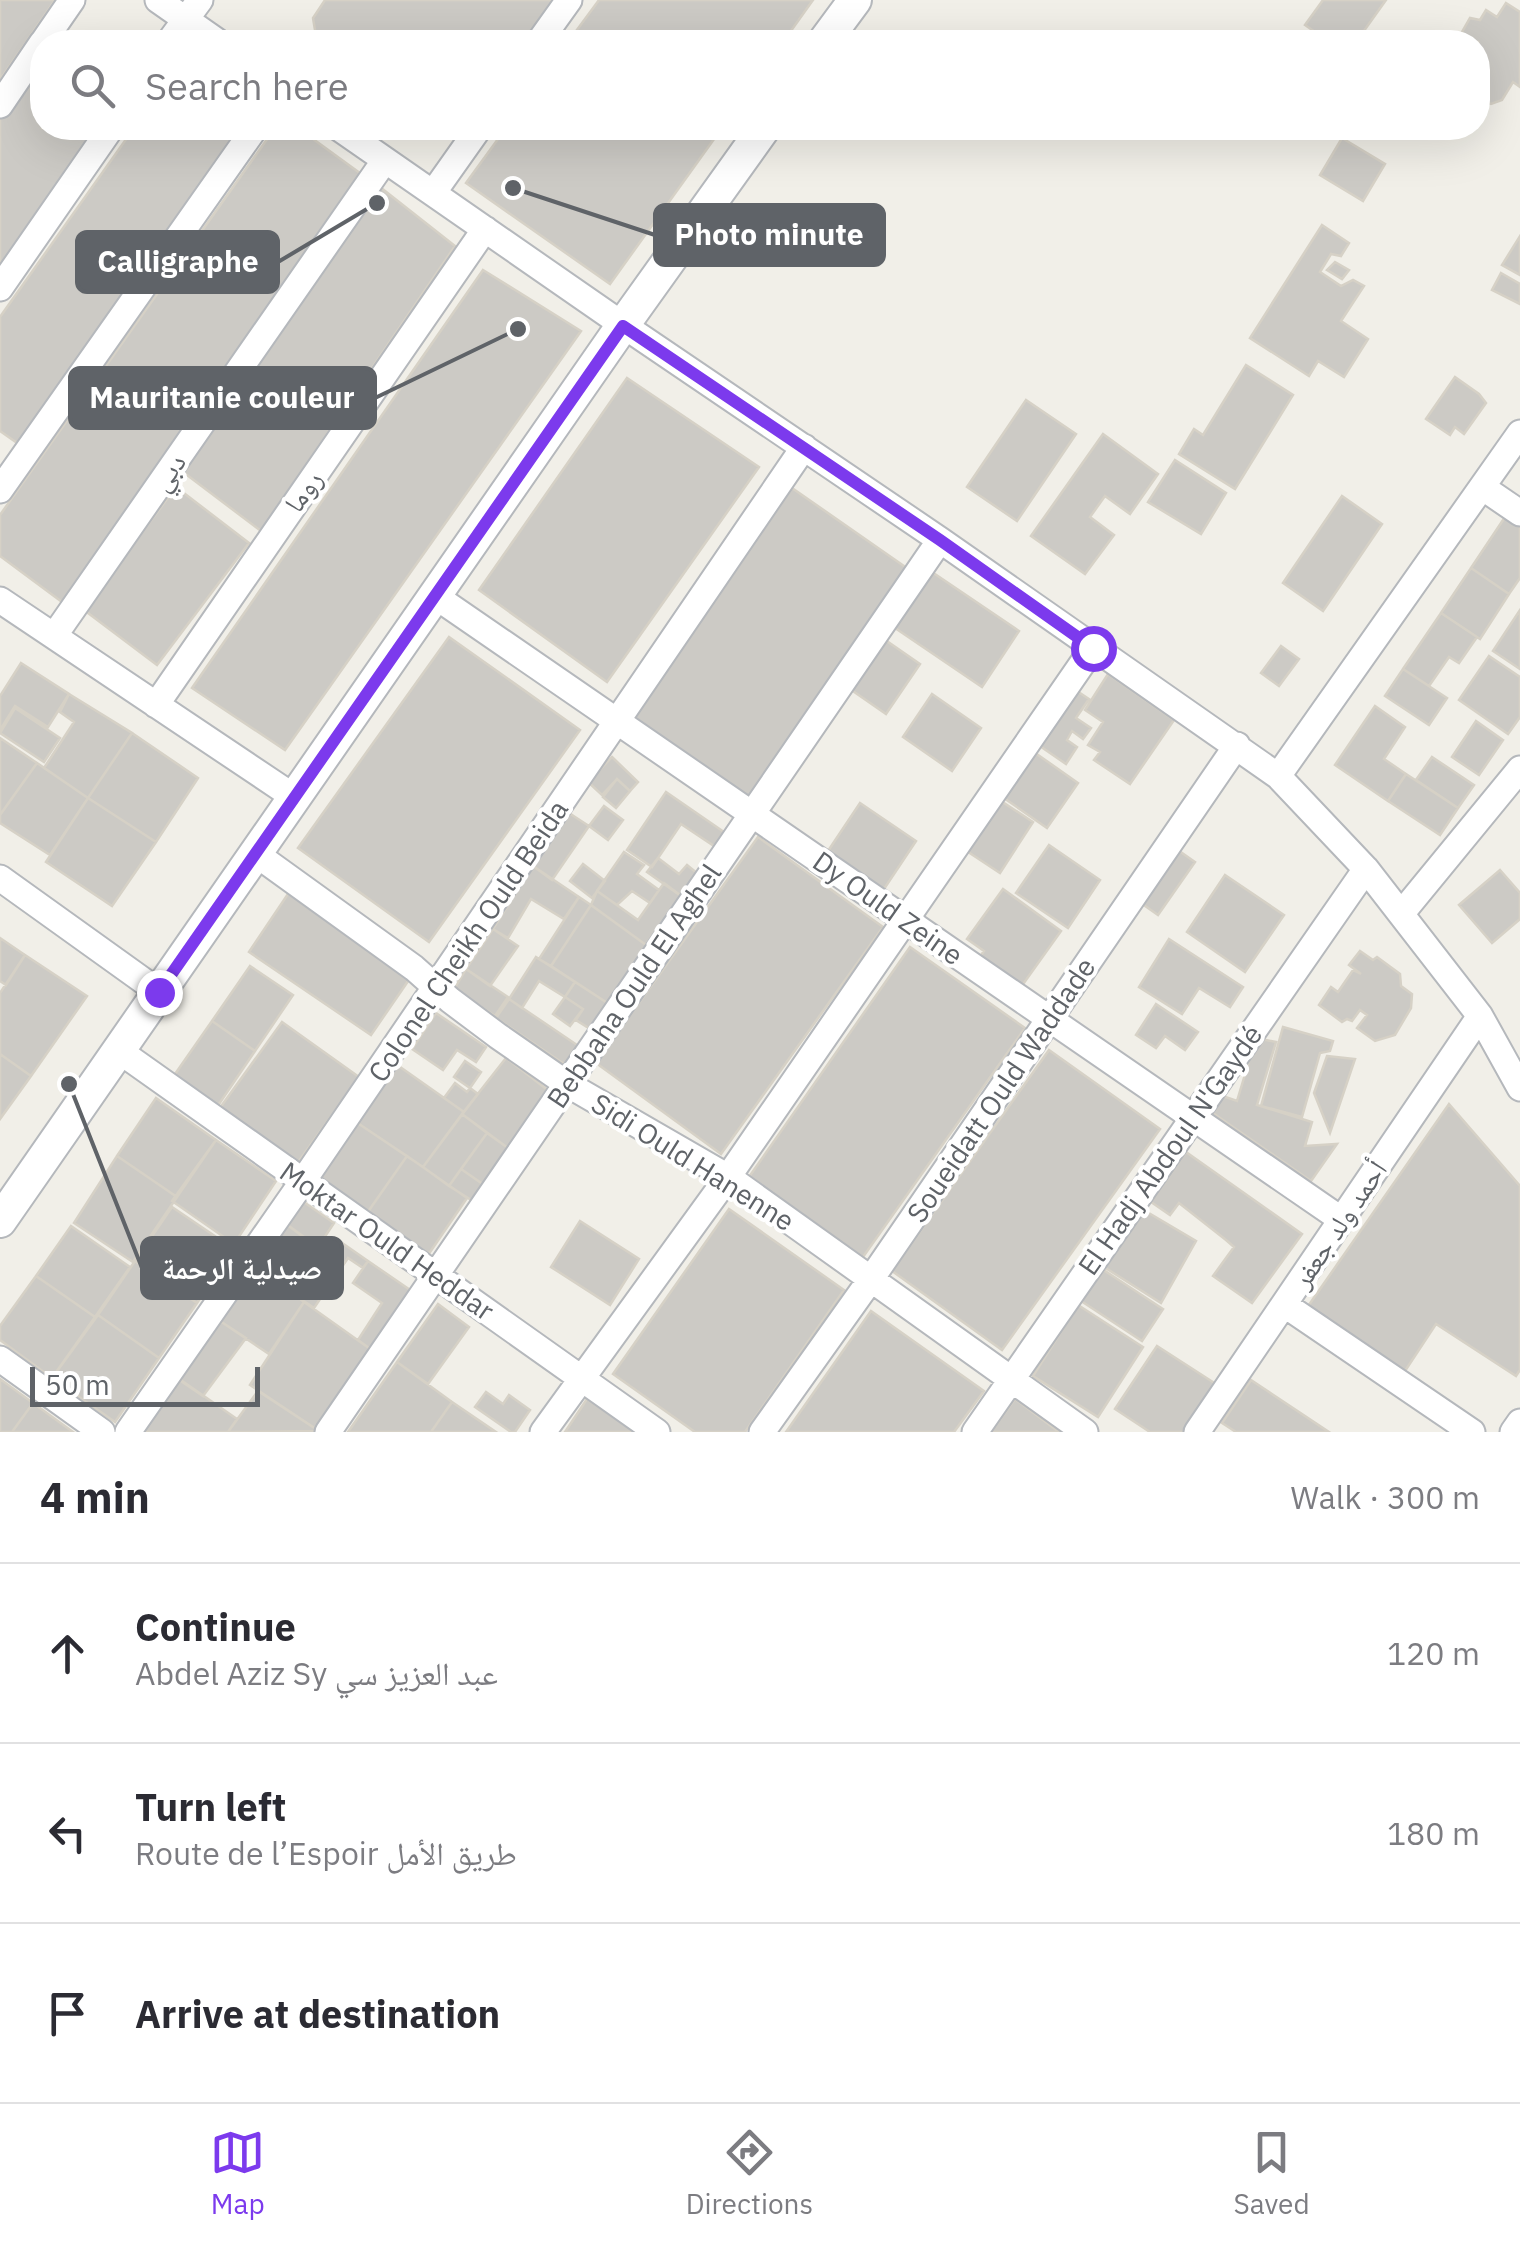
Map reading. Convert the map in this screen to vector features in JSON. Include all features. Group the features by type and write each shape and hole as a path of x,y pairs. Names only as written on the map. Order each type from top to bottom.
{"street":[{"path":"52,30 72,0"},
{"path":"158,0 193,10 209,30"},
{"path":"547,30 568,0"},
{"path":"833,30 855,0"},
{"path":"0,105 30,62"},
{"path":"0,288 103,140"},
{"path":"0,490 247,140"},
{"path":"356,140 1278,776 1366,869 1401,914 1480,1016 1520,1088"},
{"path":"433,193 471,140"},
{"path":"0,1220 755,140"},
{"name":"دبي","path":"54,636 385,160"},
{"name":"روما","path":"156,704 485,229"},
{"path":"1278,776 1520,433"},
{"name":"Colonel Cheikh Ould Beida","path":"128,1432 804,447"},
{"path":"1482,487 1520,513"},
{"name":"Bebbaha Ould El Aghel","path":"328,1432 940,540"},
{"name":"Dy Ould Zeine","path":"435,596 1342,1220"},
{"path":"0,600 294,797"},
{"path":"542,1432 728,1177 1093,648"},
{"name":"Soueidatt Ould Waddade","path":"762,1432 1237,745"},
{"path":"1401,914 1520,769"},
{"name":"Sidi Ould Hanenne","path":"256,854 414,968 498,1036 567,1084 728,1177 1085,1432"},
{"name":"El Hadj Abdoul N'Gaydé","path":"975,1432 1366,869"},
{"path":"0,878 159,992"},
{"name":"أحمد ولد جعفر","path":"1198,1432 1480,1016"},
{"name":"Moktar Ould Heddar","path":"118,1050 656,1432"},
{"path":"1284,1304 1472,1432"},
{"path":"0,1359 102,1432"},
{"path":"1513,1432 1520,1422"}],"building":[{"path":"0,0 55,0 34,30 30,30 30,36 0,80"},
{"path":"325,0 557,0 537,30 315,30 313,18"},
{"path":"599,0 813,0 792,30 577,30"},
{"path":"1323,0 1386,0 1365,30 1312,30 1305,25"},
{"path":"1506,3 1520,12 1520,87 1513,82 1502,100 1491,104 1490,30 1463,30 1470,18 1480,20 1486,10 1497,17"},
{"path":"30,76 30,140 88,140 0,268 0,111"},
{"path":"125,140 236,140 20,445 0,431 0,317"},
{"path":"266,140 314,140 364,176 62,602 0,556 0,515"},
{"path":"497,140 713,140 610,284 466,183"},
{"path":"1341,140 1385,164 1363,201 1320,175"},
{"path":"380,187 455,246 261,531 183,472"},
{"path":"1322,225 1349,243 1341,256 1331,254 1320,272 1341,286 1353,280 1364,286 1341,321 1368,339 1344,377 1318,361 1309,376 1250,338"},
{"path":"1520,236 1520,275 1502,265"},
{"path":"1335,262 1349,270 1342,279 1327,270"},
{"path":"483,270 581,331 285,750 192,688"},
{"path":"1501,273 1520,284 1520,304 1492,290"},
{"path":"1246,365 1293,395 1235,489 1179,454 1194,429 1203,435"},
{"path":"1455,377 1486,403 1464,434 1455,427 1450,435 1426,419"},
{"path":"627,378 759,467 607,682 479,590"},
{"path":"1026,400 1076,434 1017,521 967,487"},
{"path":"1103,434 1158,474 1130,514 1105,496 1090,517 1114,535 1085,574 1031,536"},
{"path":"1175,460 1226,493 1201,534 1148,502"},
{"path":"176,487 249,543 157,665 84,610"},
{"path":"792,488 914,573 751,808 630,724"},
{"path":"1342,496 1382,524 1323,611 1283,583"},
{"path":"1509,511 1520,519 1520,578 1509,594 1471,568"},
{"path":"1471,568 1509,594 1480,639 1441,613"},
{"path":"929,570 1019,631 982,687 892,626"},
{"path":"1520,610 1520,669 1493,651"},
{"path":"1441,613 1477,637 1459,663 1449,657 1429,686 1403,669"},
{"path":"449,637 580,730 429,942 298,848"},
{"path":"881,637 920,664 886,714 847,687"},
{"path":"1281,646 1299,659 1279,686 1261,673"},
{"path":"1489,656 1520,677 1520,717 1508,734 1459,700"},
{"path":"21,663 69,694 48,727 15,706 0,730 0,696"},
{"path":"1403,669 1447,698 1429,725 1385,696"},
{"path":"1108,674 1174,720 1130,784 1094,760 1100,752 1088,745 1103,722 1085,710"},
{"path":"1071,687 1089,699 1076,718 1091,728 1083,739 1072,731 1067,740 1077,747 1066,764 1034,742"},
{"path":"69,694 132,733 88,798 44,768 74,722 60,712"},
{"path":"932,694 981,728 952,771 903,737"},
{"path":"1375,706 1405,727 1384,759 1406,774 1388,801 1335,765"},
{"path":"15,708 60,738 44,762 0,733"},
{"path":"1476,721 1503,740 1479,775 1452,757"},
{"path":"132,733 198,778 156,842 88,798"},
{"path":"0,738 37,763 0,815"},
{"path":"1031,750 1078,783 1047,828 1001,796"},
{"path":"612,757 638,782 630,791 617,779 602,795 588,782"},
{"path":"1432,757 1474,785 1458,808 1416,780"},
{"path":"37,763 88,798 50,855 0,823 0,815"},
{"path":"1406,774 1458,808 1440,835 1388,801"},
{"path":"617,779 630,791 616,808 603,797"},
{"path":"666,792 724,832 714,846 681,824 652,867 627,850"},
{"path":"995,797 1033,822 1000,873 962,848"},
{"path":"88,798 156,842 112,906 46,862"},
{"path":"860,803 916,841 880,895 824,857"},
{"path":"604,806 623,820 608,840 589,826"},
{"path":"569,813 589,826 552,880 533,866"},
{"path":"758,837 883,927 721,1154 596,1063"},
{"path":"1049,845 1100,880 1068,928 1016,893"},
{"path":"1175,848 1195,862 1158,915 1138,901"},
{"path":"624,852 644,865 637,874 659,890 650,903 632,891 617,905 597,891"},
{"path":"658,858 679,874 687,865 703,878 688,901 647,872"},
{"path":"583,864 605,881 592,898 570,881"},
{"path":"533,866 579,897 564,919 531,899 508,938 493,929"},
{"path":"1500,870 1520,893 1520,919 1492,943 1459,905"},
{"path":"1225,875 1284,915 1245,972 1187,932"},
{"path":"664,883 688,901 653,950 591,905 597,891 638,920"},
{"path":"292,888 415,971 371,1035 249,952"},
{"path":"1003,889 1061,931 1021,987 979,958 984,951 967,939"},
{"path":"579,897 591,905 551,966 539,959"},
{"path":"591,905 653,950 612,1006 551,966"},
{"path":"493,929 518,946 490,986 466,969"},
{"path":"0,938 25,955 6,985 0,981"},
{"path":"1169,939 1243,987 1230,1007 1199,988 1182,1014 1139,987"},
{"path":"910,947 1025,1028 863,1257 749,1177"},
{"path":"1360,951 1373,960 1377,957 1400,974 1401,986 1412,994 1411,1008 1395,1035 1375,1041 1357,1028 1367,1015 1360,1010 1352,1021 1342,1022 1319,1005 1331,987 1338,992 1353,970 1361,974 1349,965"},
{"path":"25,955 87,996 31,1076 0,1054 0,993"},
{"path":"536,957 575,982 565,997 539,981 522,1008 509,999"},
{"path":"250,966 293,995 255,1051 212,1021"},
{"path":"466,969 508,997 495,1016 454,989"},
{"path":"575,982 612,1006 595,1032 576,1020 583,1009 565,997"},
{"path":"565,997 583,1009 570,1026 553,1014"},
{"path":"509,999 580,1047 567,1066 496,1018"},
{"path":"1156,1004 1198,1032 1185,1050 1165,1036 1156,1048 1136,1035"},
{"path":"436,1013 486,1047 476,1062 457,1050 443,1070 412,1049"},
{"path":"212,1021 255,1051 217,1107 173,1077"},
{"path":"282,1022 359,1077 294,1168 217,1112"},
{"path":"1283,1027 1333,1041 1330,1051 1320,1053 1302,1117 1261,1106"},
{"path":"1256,1038 1276,1042 1257,1105 1312,1122 1305,1146 1337,1144 1311,1181 1207,1109 1217,1094 1237,1101"},
{"path":"1049,1050 1160,1129 1002,1350 892,1271"},
{"path":"0,1054 31,1076 0,1119"},
{"path":"1327,1056 1355,1059 1330,1133 1314,1093"},
{"path":"506,1058 554,1095 512,1151 462,1114"},
{"path":"465,1061 481,1072 470,1088 454,1077"},
{"path":"393,1062 464,1112 423,1167 353,1120"},
{"path":"455,1083 478,1094 464,1112 444,1098"},
{"path":"156,1098 216,1140 177,1197 117,1156"},
{"path":"1449,1104 1520,1186 1520,1370 1516,1376 1436,1324 1403,1374 1304,1312"},
{"path":"462,1114 487,1133 449,1186 423,1167"},
{"path":"353,1120 407,1156 365,1216 311,1178"},
{"path":"487,1133 512,1151 487,1187 461,1169"},
{"path":"216,1140 276,1181 234,1244 172,1201"},
{"path":"1186,1152 1302,1234 1252,1303 1213,1276 1234,1247 1179,1203 1170,1215 1151,1202"},
{"path":"117,1156 177,1197 133,1262 74,1223"},
{"path":"407,1156 467,1198 426,1258 365,1216"},
{"path":"461,1169 487,1187 476,1203 449,1186"},
{"path":"298,1198 334,1223 318,1247 282,1221"},
{"path":"172,1207 234,1249 197,1303 135,1261"},
{"path":"729,1209 844,1290 745,1432 695,1432 613,1374"},
{"path":"1142,1209 1196,1241 1161,1303 1104,1267"},
{"path":"282,1221 310,1242 285,1277 256,1256"},
{"path":"580,1221 639,1259 610,1305 551,1267"},
{"path":"71,1226 130,1267 95,1317 36,1276"},
{"path":"335,1238 368,1261 363,1268 348,1258 314,1308 295,1295"},
{"path":"256,1256 300,1287 295,1295 304,1302 269,1354 214,1317"},
{"path":"135,1261 197,1303 159,1358 98,1315"},
{"path":"368,1261 416,1294 373,1351 358,1340 382,1303 353,1283"},
{"path":"1102,1269 1163,1309 1142,1341 1081,1301"},
{"path":"36,1276 95,1317 52,1378 0,1340 0,1326"},
{"path":"304,1302 373,1351 319,1431 250,1385"},
{"path":"438,1304 469,1327 428,1384 397,1362"},
{"path":"1078,1305 1143,1347 1098,1417 1033,1376"},
{"path":"871,1311 984,1391 954,1432 786,1432"},
{"path":"98,1315 159,1358 115,1422 52,1378"},
{"path":"214,1317 246,1338 203,1396 172,1375"},
{"path":"1157,1346 1216,1384 1184,1432 1150,1432 1115,1409"},
{"path":"397,1362 452,1402 431,1432 348,1432"},
{"path":"175,1376 237,1419 228,1432 137,1432"},
{"path":"0,1379 33,1403 12,1432 0,1432"},
{"path":"1251,1380 1329,1432 1236,1432 1222,1423"},
{"path":"258,1391 319,1431 228,1432"},
{"path":"486,1392 503,1404 509,1395 530,1410 515,1432 475,1407"},
{"path":"587,1399 636,1432 565,1432"},
{"path":"1015,1399 1059,1432 991,1432"},
{"path":"452,1402 496,1432 431,1432"},
{"path":"33,1403 73,1432 12,1432"}],"place":[{"name":"Photo minute","path":"513,188"},
{"name":"Calligraphe","path":"377,203"},
{"name":"Mauritanie couleur","path":"518,329"},
{"name":"صيدلية الرحمة","path":"69,1084"}],"route":[{"path":"159,992 623,326 1093,648"}]}
